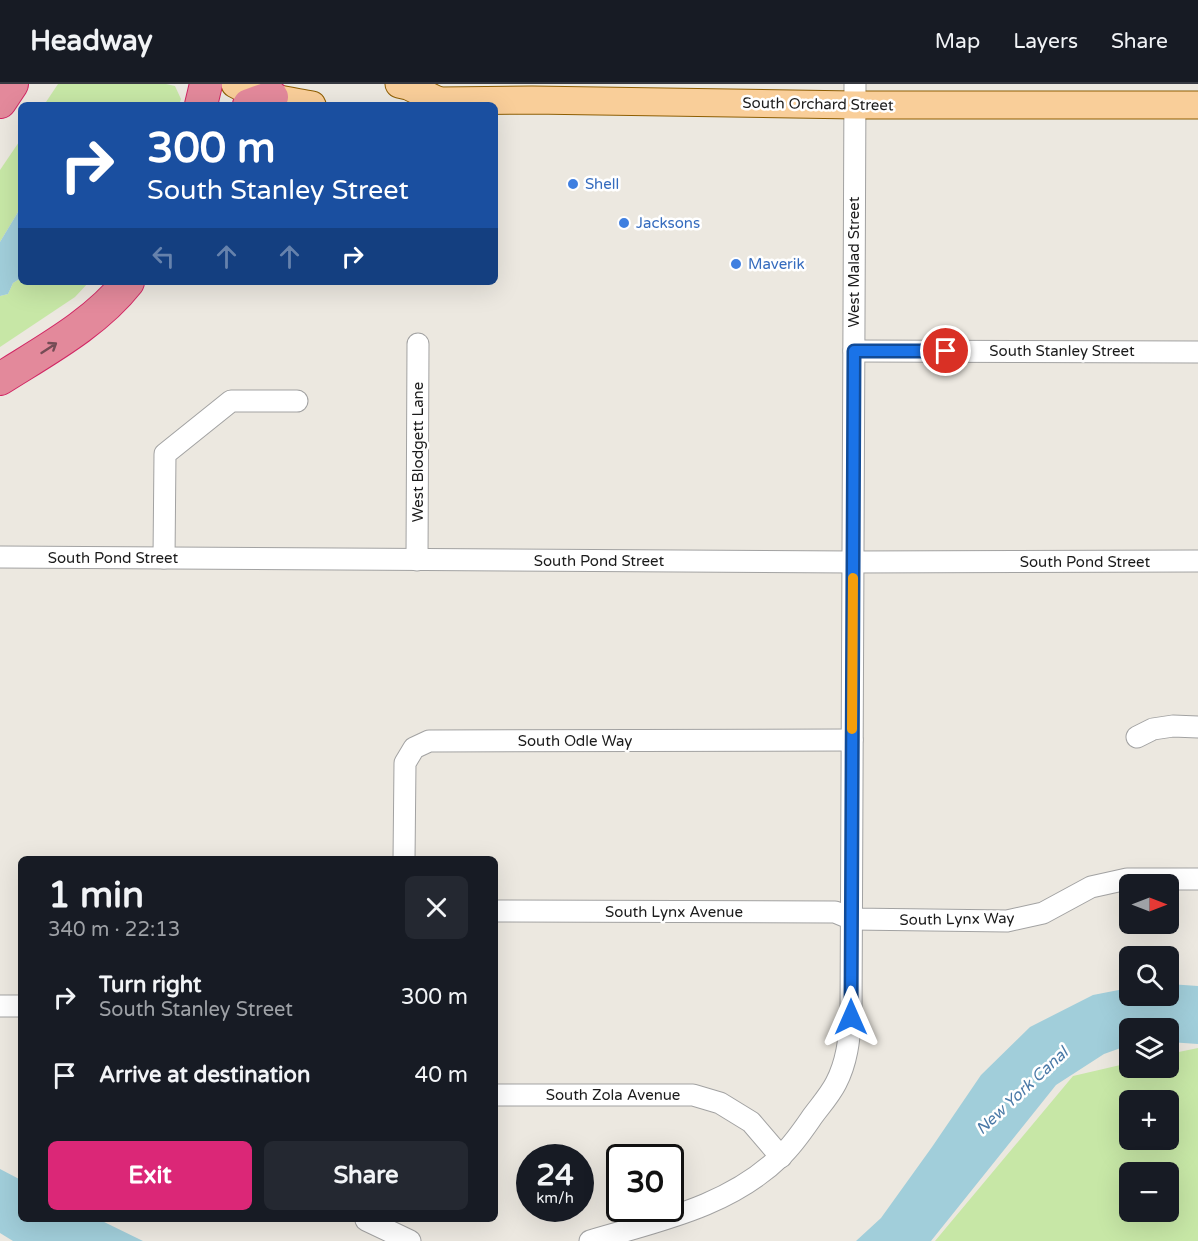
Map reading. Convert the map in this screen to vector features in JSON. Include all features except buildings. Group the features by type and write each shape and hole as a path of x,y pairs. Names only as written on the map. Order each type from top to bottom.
{"highway":[{"path":"0,102 12,84"},
{"path":"202,102 206,84"},
{"path":"0,379 97,314 125,285"}],"main road":[{"path":"235,84 248,90 261,101"},
{"name":"South Orchard Street","path":"399,84 408,86 432,102"},
{"name":"South Orchard Street","path":"467,102 855,95 1198,105"}],"street":[{"name":"West Malad Street","path":"590,1241 701,1207 749,1181 781,1156 803,1130 836,1083 848,1051 851,1017 852,919 855,95"},
{"name":"West Blodgett Lane","path":"417,560 418,344"},
{"name":"South Stanley Street","path":"854,351 1198,352"},
{"path":"164,558 165,454 231,401 297,401"},
{"name":"South Pond Street","path":"0,557 853,562 1198,561"},
{"path":"1137,738 1153,729 1173,726 1198,727"},
{"name":"South Odle Way","path":"404,856 405,763 414,748 429,741 852,740"},
{"name":"South Lynx Way","path":"852,919 1007,921 1043,913 1091,888 1126,879 1198,879"},
{"name":"South Lynx Avenue","path":"498,911 835,912 852,919"},
{"path":"0,1006 18,1006"},
{"name":"South Zola Avenue","path":"498,1095 693,1095 720,1103 751,1122 781,1156"},
{"path":"370,1222 410,1241"}],"green space":[{"path":"58,84 166,84 175,86 181,99 180,102 46,102"},
{"path":"18,143 18,212 0,242 0,170"},
{"path":"18,280 18,285 86,285 75,297 0,347 0,296 8,294 13,283"},
{"path":"1198,1048 1198,1241 935,1241 1073,1076 1119,1065 1119,1078 1179,1078 1179,1052"}],"water":[{"path":"18,212 18,280 13,283 8,294 0,296 0,242"},
{"name":"New York Canal","path":"1179,985 1198,986 1198,1044 1179,1043 1179,1018 1119,1018 1119,1049 1104,1054 1056,1085 931,1241 856,1241 881,1218 981,1075 1030,1027 1093,995 1119,990 1119,1006 1179,1006"},
{"path":"0,1169 18,1178 18,1222 104,1222 143,1241 13,1241 0,1233"}],"slow traffic":[{"path":"852,729 853,578"}],"place":[{"name":"Shell","path":"573,184"},
{"name":"Jacksons","path":"624,223"},
{"name":"Maverik","path":"736,264"}],"route":[{"path":"851,1017 854,351 946,351"}]}
